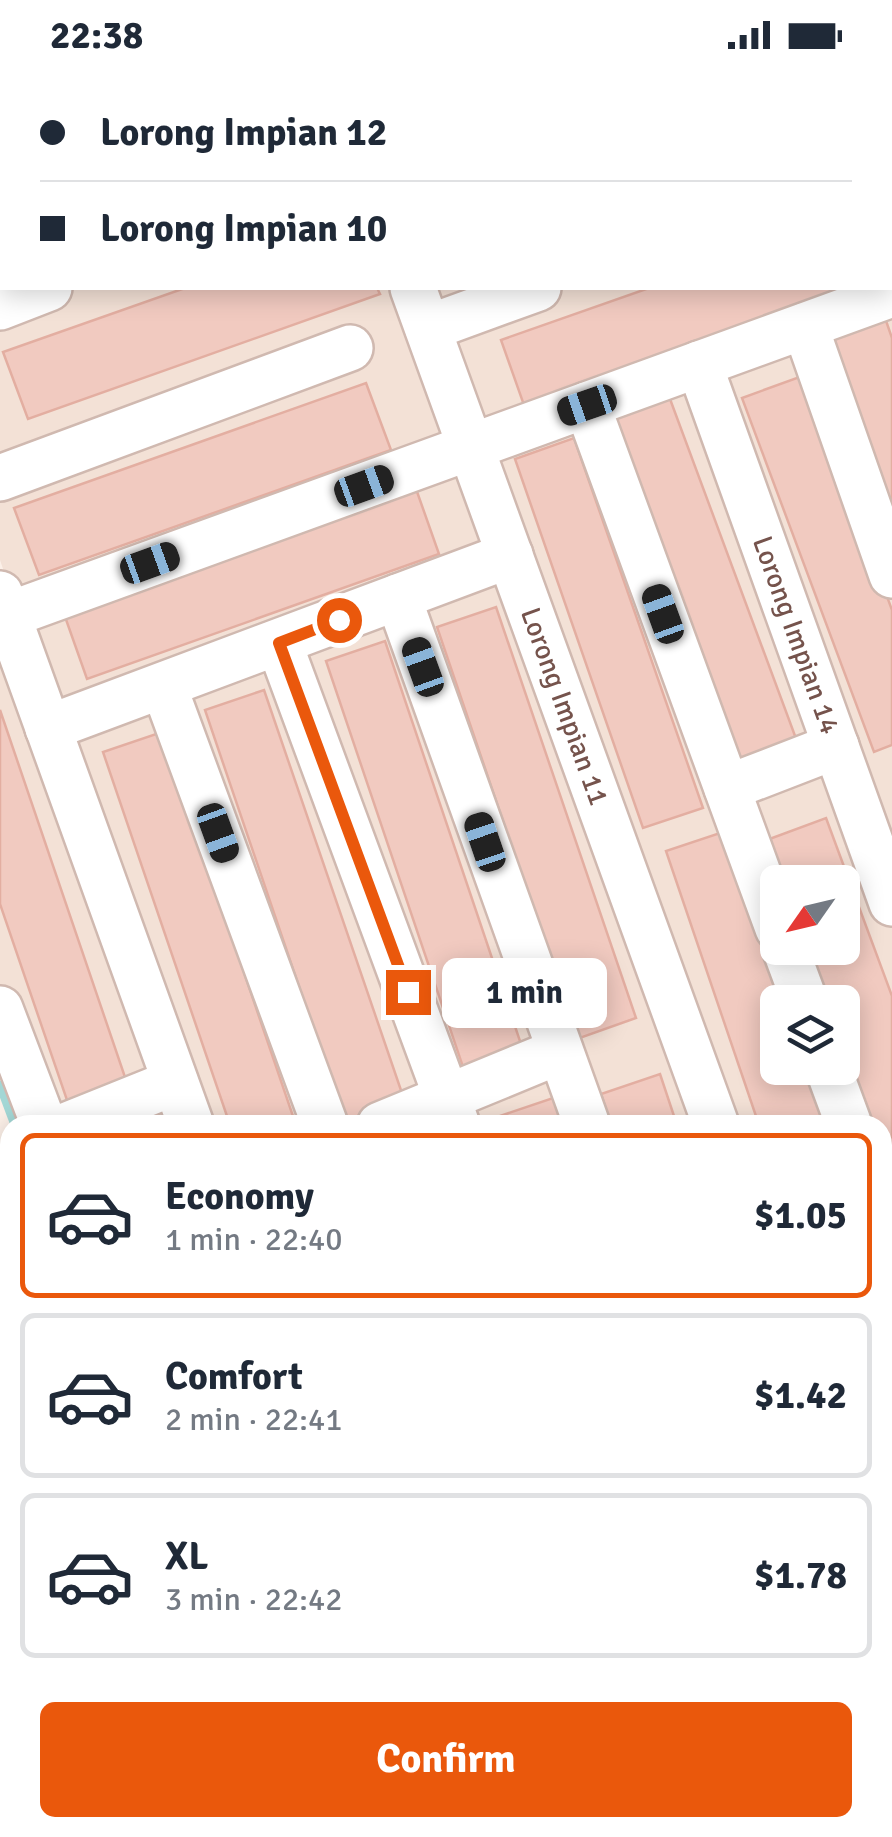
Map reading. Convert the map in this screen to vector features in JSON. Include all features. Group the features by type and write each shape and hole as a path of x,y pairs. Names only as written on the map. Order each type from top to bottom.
{"street":[{"path":"0,307 44,290"},
{"path":"421,308 526,290"},
{"path":"187,1115 3,609 892,294"},
{"name":"Lorong Impian 11","path":"421,308 712,1115"},
{"path":"804,326 892,576"},
{"path":"0,478 350,348"},
{"name":"Lorong Impian 14","path":"699,364 892,903"},
{"path":"587,405 760,879"},
{"path":"48,728 510,554"},
{"path":"398,597 583,1115"},
{"path":"279,643 452,1111 560,1051"},
{"path":"164,687 322,1115"},
{"path":"727,788 836,746"},
{"path":"0,1008 40,1115"},
{"path":"93,1115 175,1082"},
{"path":"834,1085 845,1115"}],"shaded area":[{"path":"0,290 892,290 892,1115 30,1115 0,1037 0,617 17,610 0,560"}],"building":[{"path":"179,290 378,290 380,294 28,419 3,352"},
{"path":"643,290 857,290 525,408 501,340"},
{"path":"884,315 892,338 892,528 821,338"},
{"path":"805,375 892,610 892,745 874,752 742,398"},
{"path":"366,383 391,450 39,575 14,508"},
{"path":"670,399 801,752 739,775 608,421"},
{"path":"574,438 703,808 643,828 515,459"},
{"path":"415,486 439,554 87,679 63,611"},
{"path":"496,607 636,1018 577,1039 437,627"},
{"path":"385,641 524,1053 465,1073 326,661"},
{"path":"264,690 405,1102 366,1115 343,1115 205,710"},
{"path":"0,710 128,1086 69,1106 0,904"},
{"path":"162,732 293,1115 227,1115 103,752"},
{"path":"826,818 843,865 773,865 764,841"},
{"path":"726,831 760,931 760,965 771,965 778,985 760,985 760,1085 812,1085 822,1115 756,1115 666,851"},
{"path":"860,910 892,996 892,1115 865,1115 854,1085 860,1085 860,985 817,985 810,965 860,965"},
{"path":"660,1074 674,1115 608,1115 601,1094"},
{"path":"556,1097 562,1115 503,1115"}],"waterway":[{"path":"0,1085 11,1115"}],"route":[{"path":"339,620 279,643 408,992"}]}
